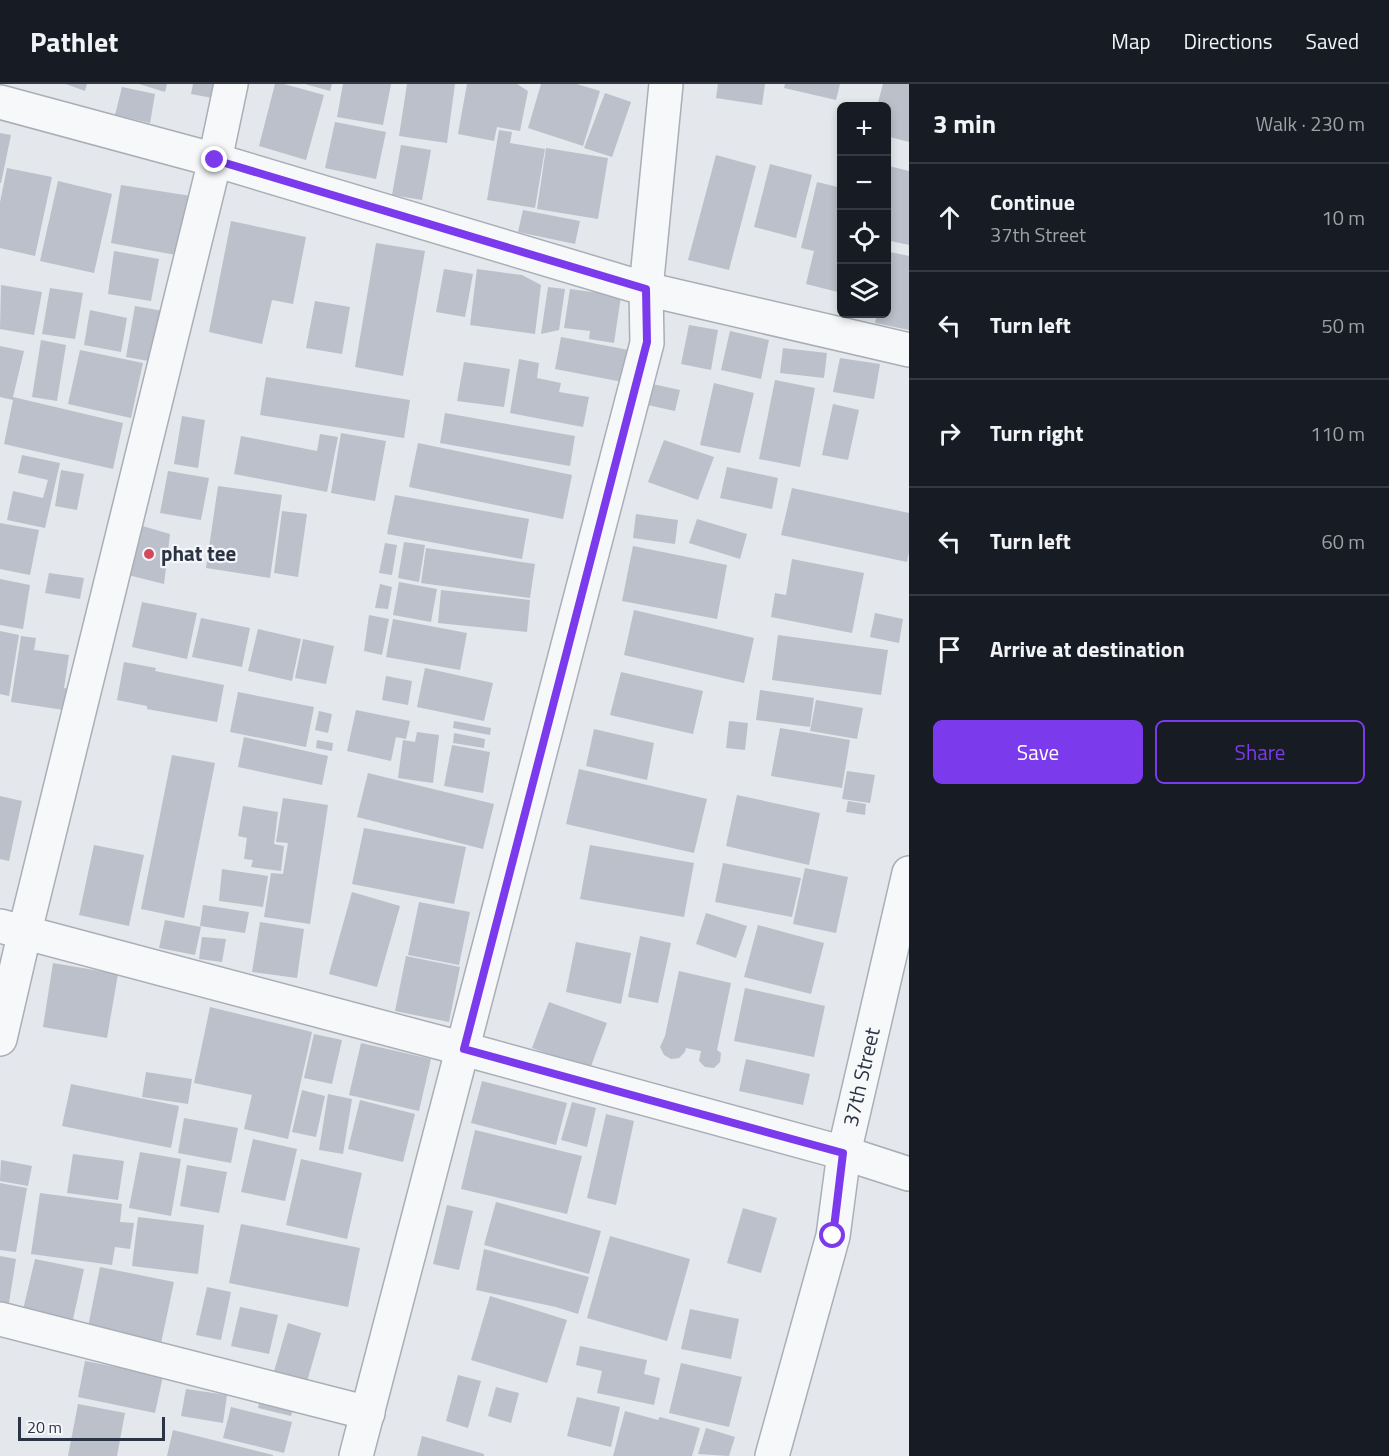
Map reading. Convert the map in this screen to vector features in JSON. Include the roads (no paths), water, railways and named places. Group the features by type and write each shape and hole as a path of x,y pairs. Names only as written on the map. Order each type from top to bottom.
{"street":[{"path":"0,1038 12,928 215,160 231,84"},
{"path":"356,1456 647,342 646,289 666,84"},
{"path":"0,102 215,160 646,289 909,350"},
{"name":"37th Street","path":"772,1456 833,1236 843,1153 909,873"},
{"path":"12,928 464,1049 843,1153 909,1174"},
{"path":"0,1319 368,1413"}],"place":[{"name":"phat tee","path":"149,554"}]}
